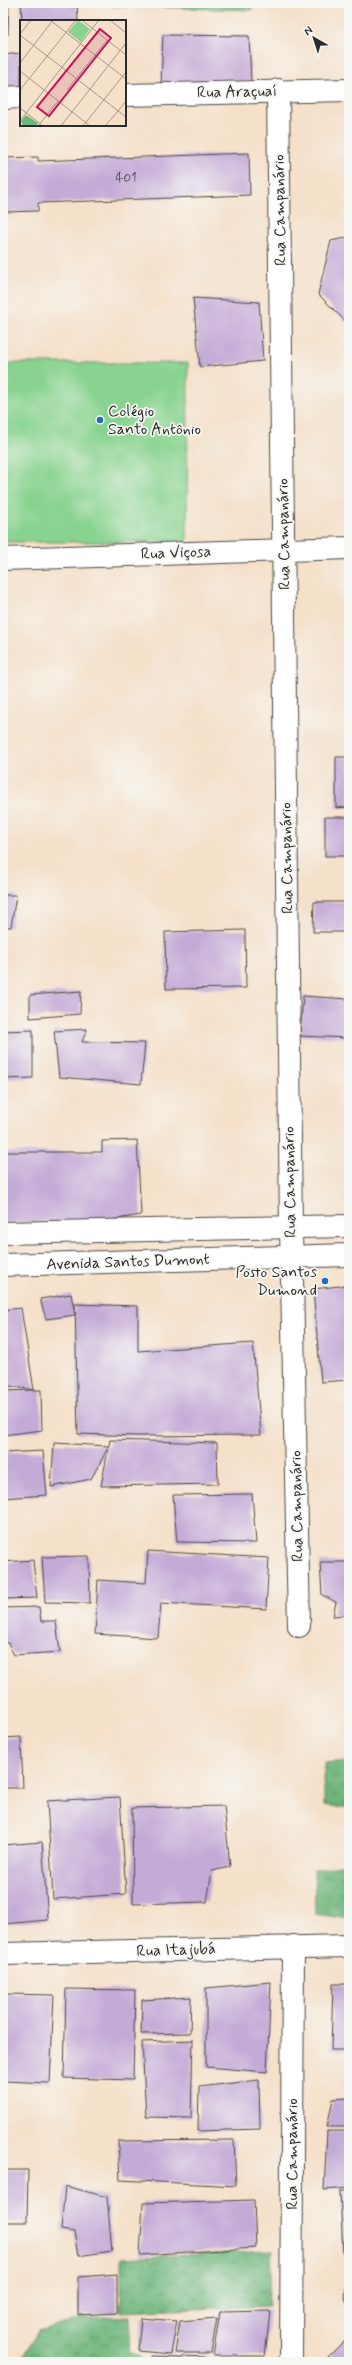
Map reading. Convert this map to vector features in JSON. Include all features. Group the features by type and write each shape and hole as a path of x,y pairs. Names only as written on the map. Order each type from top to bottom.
{"street":[{"name":"Rua Araçuaí","path":"126,95 278,90 349,90"},
{"name":"Rua Campanário","path":"278,90 291,1257 299,1626"},
{"path":"3,98 20,97"},
{"name":"Rua Viçosa","path":"3,559 349,548"},
{"name":"Avenida Santos Dumont","path":"3,1232 349,1226"},
{"name":"Avenida Santos Dumont","path":"3,1265 349,1255"},
{"name":"Rua Campanário","path":"291,2362 293,1946"},
{"name":"Rua Itajubá","path":"3,1954 293,1946 349,1946"}],"green space":[{"path":"114,3 252,3 252,10 113,6"},
{"path":"3,363 188,363 187,542 3,542"},
{"path":"349,1761 349,1809 324,1805 324,1763"},
{"path":"349,1863 349,1919 315,1914 314,1870"},
{"path":"272,2251 268,2306 121,2312 121,2258"},
{"path":"131,2316 128,2351 142,2359 142,2362 20,2362 38,2331 86,2318"}],"building":[{"path":"3,3 9,3 8,35 3,35"},
{"path":"21,3 77,3 78,20 22,20"},
{"path":"163,35 249,36 251,82 161,84"},
{"path":"20,53 20,89 3,90 3,55"},
{"path":"249,153 250,195 38,203 38,211 3,212 3,158 38,157 38,161"},
{"path":"349,237 349,325 318,294 331,241"},
{"path":"193,298 259,302 263,361 200,367"},
{"path":"336,757 349,757 349,807 336,808"},
{"path":"325,817 349,817 349,856 325,856"},
{"path":"3,895 16,895 11,927 3,927"},
{"path":"314,902 349,902 349,932 313,932"},
{"path":"245,930 246,988 166,989 165,932"},
{"path":"81,991 80,1014 30,1018 30,995"},
{"path":"303,996 349,999 349,1038 300,1036"},
{"path":"87,1029 82,1042 145,1043 141,1084 59,1077 54,1031"},
{"path":"33,1030 33,1078 3,1079 3,1031"},
{"path":"137,1140 141,1215 104,1221 3,1223 3,1152 102,1152 102,1141"},
{"path":"349,1285 349,1380 321,1382 313,1289"},
{"path":"71,1294 75,1315 46,1319 40,1299"},
{"path":"75,1304 138,1306 138,1351 253,1343 261,1435 137,1436 78,1434"},
{"path":"21,1308 34,1390 3,1385 3,1310"},
{"path":"41,1390 42,1430 3,1435 3,1391"},
{"path":"110,1440 217,1443 218,1484 101,1486"},
{"path":"54,1443 109,1446 91,1479 51,1487"},
{"path":"43,1451 47,1495 3,1498 3,1453"},
{"path":"252,1494 256,1543 177,1542 173,1495"},
{"path":"148,1551 269,1558 266,1609 161,1603 158,1638 95,1634 98,1580 146,1583"},
{"path":"89,1556 90,1603 45,1602 42,1557"},
{"path":"33,1560 37,1598 3,1599 3,1562"},
{"path":"320,1562 349,1562 349,1615 333,1616 336,1602 322,1595"},
{"path":"39,1607 41,1621 56,1621 60,1652 14,1655 8,1643 3,1643 3,1608"},
{"path":"21,1737 23,1788 3,1788 3,1738"},
{"path":"120,1797 126,1894 53,1899 47,1801"},
{"path":"224,1806 230,1867 212,1871 207,1902 133,1904 132,1808"},
{"path":"42,1842 48,1920 3,1924 3,1845"},
{"path":"271,1982 267,2072 206,2067 206,1988"},
{"path":"333,1984 349,1984 349,2050 331,2050"},
{"path":"66,1989 135,1990 133,2080 64,2078"},
{"path":"5,1994 54,1995 50,2083 3,2081"},
{"path":"191,1997 190,2033 141,2034 142,2000"},
{"path":"193,2040 191,2118 146,2117 142,2042"},
{"path":"259,2080 260,2129 198,2131 199,2087"},
{"path":"349,2098 349,2127 327,2127 333,2099"},
{"path":"327,2131 349,2131 349,2188 324,2190"},
{"path":"234,2140 236,2186 120,2180 118,2141"},
{"path":"3,2170 28,2170 27,2222 3,2222"},
{"path":"65,2186 107,2197 112,2251 78,2256 74,2232 61,2230"},
{"path":"340,2191 349,2191 349,2255 343,2255"},
{"path":"254,2200 256,2248 140,2255 143,2203"},
{"path":"349,2263 349,2311 345,2298"},
{"path":"117,2274 117,2313 78,2315 78,2277"},
{"path":"270,2311 265,2356 213,2356 220,2312"},
{"path":"141,2318 177,2321 171,2354 138,2351"},
{"path":"217,2318 211,2353 175,2353 180,2321"},
{"path":"346,2339 349,2339 349,2362 329,2362 327,2358"},
{"path":"151,2356 180,2357 179,2362 150,2362"},
{"path":"182,2356 205,2357 204,2362 181,2362"}],"place":[{"name":"Colégio Santo Antônio","path":"100,420"},
{"name":"Posto Santos Dumond","path":"325,1281"}]}
